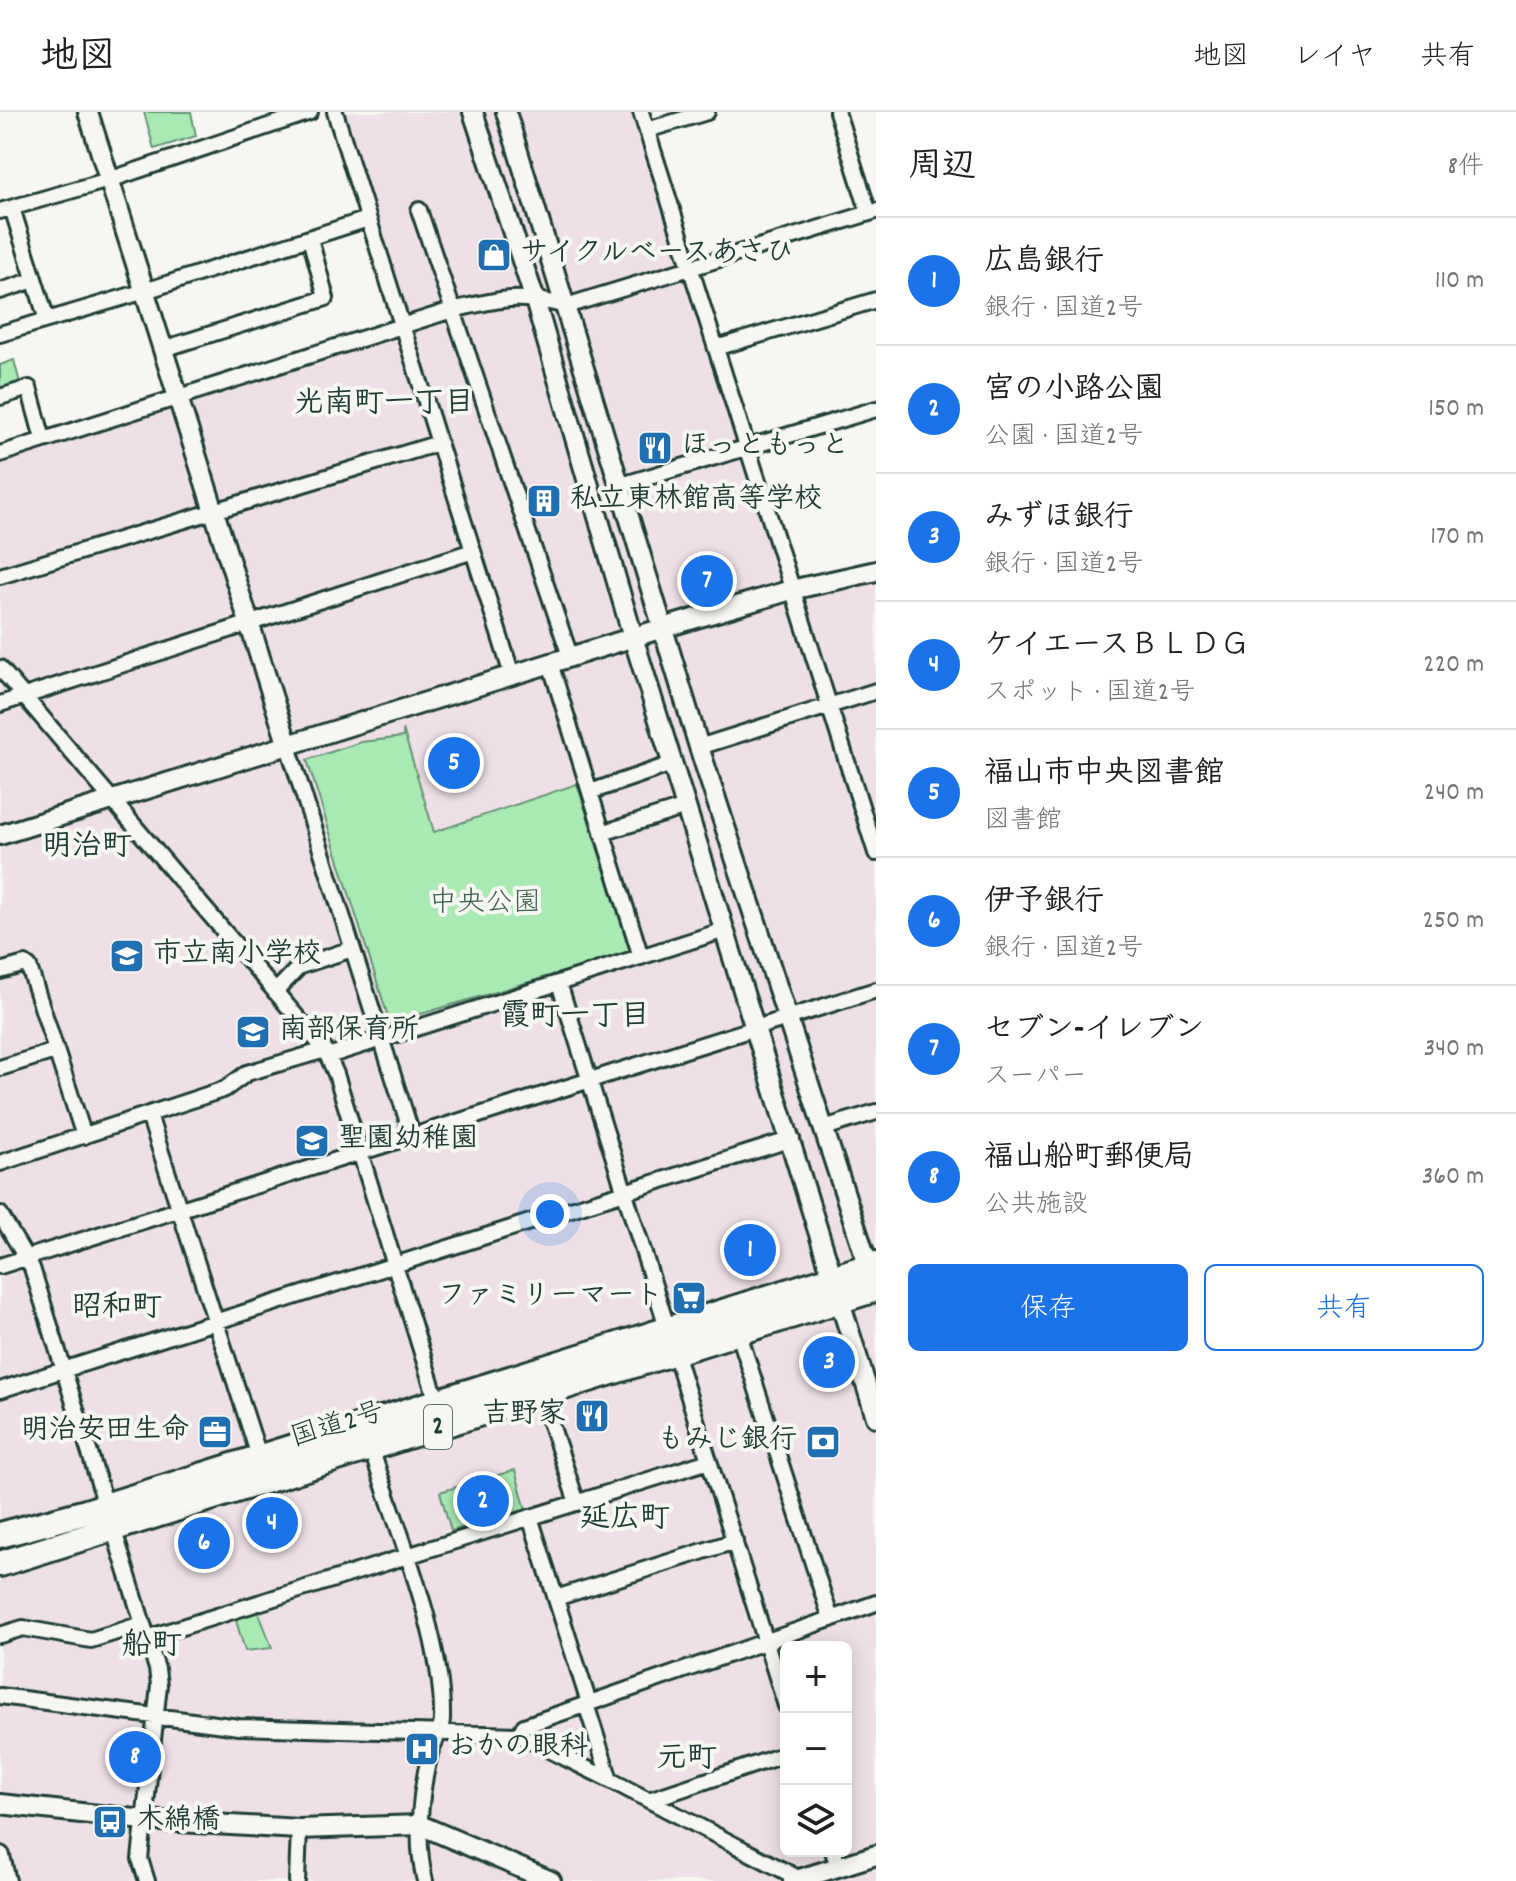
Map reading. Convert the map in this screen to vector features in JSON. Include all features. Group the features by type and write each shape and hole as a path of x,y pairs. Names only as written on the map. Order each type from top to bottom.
{"highway":[{"name":"国道2号","path":"0,1535 437,1401 671,1341 874,1277"},
{"name":"国道2号","path":"0,1564 116,1540 371,1448 541,1394 671,1341 738,1331 836,1289"}],"street":[{"path":"88,112 412,1135"},
{"path":"47,320 6,209 109,180 310,112"},
{"path":"335,112 512,675"},
{"path":"473,112 534,297 633,637 792,1139 876,1417"},
{"path":"506,112 699,747 874,1277"},
{"path":"641,112 876,853"},
{"path":"647,130 707,112"},
{"path":"0,454 452,310 510,296 534,297 566,306 873,212 837,112"},
{"path":"419,210 570,656"},
{"path":"0,334 368,219"},
{"path":"163,349 326,298 310,238"},
{"path":"0,291 34,280"},
{"path":"716,348 876,300"},
{"path":"0,397 29,388 43,439"},
{"path":"618,486 876,409"},
{"path":"0,576 439,443"},
{"path":"0,704 473,551"},
{"path":"0,835 633,637 791,590 876,571"},
{"path":"550,663 641,957"},
{"path":"0,668 326,1053 444,1425"},
{"path":"699,747 876,691"},
{"path":"590,792 672,764"},
{"path":"602,833 686,807"},
{"path":"0,1163 225,1089 247,1073 382,1039 725,930"},
{"path":"275,992 300,966 352,949"},
{"path":"0,971 25,964 29,967 84,1136"},
{"path":"559,983 622,1192 780,1685"},
{"path":"0,1266 876,990"},
{"path":"0,1068 55,1051"},
{"path":"824,1128 876,1112"},
{"path":"149,1115 259,1456"},
{"path":"0,1390 792,1139"},
{"path":"0,1214 32,1268 159,1685 140,1859 147,1881"},
{"path":"738,1331 831,1619"},
{"path":"541,1394 577,1503"},
{"path":"371,1448 439,1664 443,1723 432,1732 420,1825 418,1856 425,1881"},
{"path":"0,1635 23,1628 91,1640 145,1631 406,1556 709,1461"},
{"path":"530,1517 610,1780"},
{"path":"556,1598 735,1541"},
{"path":"519,1735 524,1726 876,1603"},
{"path":"0,1696 239,1727 519,1735 649,1800 796,1880 836,1859 876,1855"},
{"path":"649,1800 780,1756"},
{"path":"0,1804 144,1820 299,1829 420,1825 551,1881"},
{"path":"297,1881 299,1829"},
{"path":"0,1856 5,1881"}],"shaded area":[{"path":"338,112 643,112 794,594 876,571 876,1881 0,1881 0,459 407,331"}],"green space":[{"path":"144,112 191,112 196,136 154,149"},
{"path":"14,360 21,387 0,393 0,365"},
{"name":"中央公園","path":"403,729 434,832 577,784 631,952 390,1023 307,760 361,742 403,737"},
{"path":"515,1470 526,1510 451,1531 440,1492"},
{"path":"257,1608 272,1648 245,1651 235,1617"}],"place":[{"name":"サイクルベースあさひ","path":"494,255"},
{"name":"ほっともっと","path":"655,448"},
{"name":"私立東林館高等学校","path":"544,501"},
{"name":"セブン-イレブン","path":"707,581"},
{"name":"福山市中央図書館","path":"454,763"},
{"name":"市立南小学校","path":"127,956"},
{"name":"南部保育所","path":"253,1032"},
{"name":"聖園幼稚園","path":"312,1141"},
{"name":"広島銀行","path":"750,1250"},
{"name":"ファミリーマート","path":"689,1298"},
{"name":"みずほ銀行","path":"829,1362"},
{"name":"吉野家","path":"592,1416"},
{"name":"明治安田生命","path":"215,1432"},
{"name":"もみじ銀行","path":"823,1442"},
{"name":"宮の小路公園","path":"483,1501"},
{"name":"ケイエースＢＬＤＧ","path":"272,1523"},
{"name":"伊予銀行","path":"204,1543"},
{"name":"おかの眼科","path":"422,1749"},
{"name":"福山船町郵便局","path":"135,1757"},
{"name":"木綿橋","path":"110,1822"}],"district":[{"name":"光南町一丁目","path":"384,405"},
{"name":"明治町","path":"87,848"},
{"name":"霞町一丁目","path":"575,1018"},
{"name":"昭和町","path":"117,1309"},
{"name":"延広町","path":"625,1520"},
{"name":"船町","path":"152,1647"},
{"name":"元町","path":"687,1760"}]}
